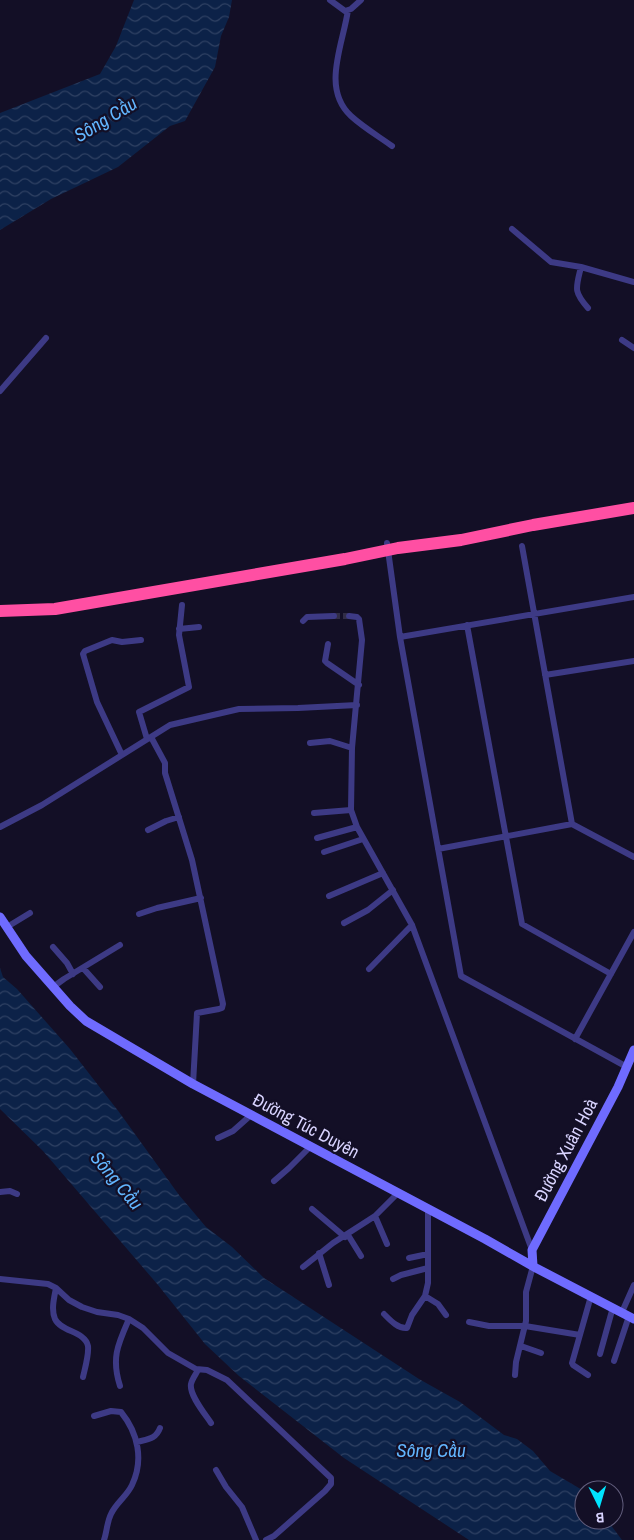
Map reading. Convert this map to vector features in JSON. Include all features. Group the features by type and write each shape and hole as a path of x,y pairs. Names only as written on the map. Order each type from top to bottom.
{"highway":[{"path":"0,611 55,609 532,518 634,502"},
{"path":"0,605 53,602 303,559 387,547 461,540 533,525 634,508"}],"street":[{"path":"330,0 341,9 348,10 361,0"},
{"path":"348,10 335,79 339,100 351,116 392,146"},
{"path":"512,229 551,262 581,267 634,282"},
{"path":"581,267 576,291 588,308"},
{"path":"0,391 46,338"},
{"path":"622,340 634,348"},
{"path":"522,546 572,824"},
{"path":"387,547 400,637 461,976 627,1067"},
{"path":"400,637 634,597"},
{"path":"182,605 179,639 189,686 138,712 149,738 165,763 165,772 192,860 223,1004 222,1008 200,1012 197,1015 194,1084"},
{"path":"303,621 307,617 334,616"},
{"path":"349,616 359,619 362,636 352,748 351,810 357,827 412,925 532,1250 533,1266 526,1292 525,1326 516,1362 515,1375"},
{"path":"467,626 522,924 611,974"},
{"path":"179,629 199,627"},
{"path":"122,755 97,702 83,654 85,651 112,640 120,642 141,640"},
{"path":"328,644 325,661 359,685"},
{"path":"545,675 634,661"},
{"path":"0,827 42,805 170,725 234,710 357,705"},
{"path":"310,743 330,741 352,748"},
{"path":"314,813 351,810"},
{"path":"148,830 179,817"},
{"path":"438,850 572,824 634,856"},
{"path":"317,838 357,827"},
{"path":"324,852 364,839"},
{"path":"328,896 383,873"},
{"path":"344,924 368,910 393,890"},
{"path":"139,914 201,898"},
{"path":"7,927 30,913"},
{"name":"Đường Túc Duyên","path":"0,917 26,956 86,1022 194,1084 310,1147 629,1315"},
{"path":"369,970 412,925"},
{"path":"575,1039 634,932"},
{"path":"54,987 120,945"},
{"path":"53,947 68,964 73,974"},
{"path":"84,968 100,987"},
{"name":"Đường Xuân Hoà","path":"532,1250 618,1087 634,1050"},
{"path":"218,1138 233,1131 251,1115"},
{"path":"274,1181 310,1147"},
{"path":"0,1192 10,1191 17,1194"},
{"path":"303,1267 318,1253 375,1216 398,1193"},
{"path":"312,1209 346,1236 361,1256"},
{"path":"384,1314 393,1323 403,1329 407,1328 410,1325 412,1316 425,1296 428,1283 428,1209"},
{"path":"375,1216 386,1244"},
{"path":"318,1253 329,1285"},
{"path":"410,1258 428,1254"},
{"path":"393,1279 428,1268"},
{"path":"0,1279 48,1284 82,1307 129,1319 143,1328 164,1350 198,1370 207,1370 227,1380 331,1478 332,1481 325,1491 274,1536 266,1540"},
{"path":"614,1361 629,1315 634,1284"},
{"path":"56,1288 55,1319 59,1325 84,1339 88,1346 83,1377"},
{"path":"425,1296 438,1304 446,1315"},
{"path":"588,1375 572,1363 591,1296"},
{"path":"600,1354 613,1307"},
{"path":"120,1386 115,1356 129,1319"},
{"path":"470,1322 490,1326 525,1326 580,1335"},
{"path":"521,1346 541,1353"},
{"path":"198,1370 192,1380 191,1388 211,1423"},
{"path":"94,1416 117,1410 121,1412 134,1433 137,1442 139,1464 132,1486 112,1512 104,1540"},
{"path":"137,1442 152,1438 160,1428"},
{"path":"216,1470 226,1487 242,1507 256,1540"}],"water":[{"name":"Sông Cầu","path":"134,0 232,0 229,17 221,36 215,67 185,121 170,126 118,167 51,199 0,230 0,113 100,74 116,46"},
{"name":"Sông Cầu","path":"0,968 3,977 17,989 70,1049 119,1112 179,1195 206,1227 232,1247 264,1278 419,1379 460,1402 504,1435 517,1439 533,1451 550,1471 574,1485 574,1530 614,1530 622,1540 469,1540 344,1458 239,1376 205,1344 158,1285 43,1151 0,1109"}],"tunnel":[{"path":"334,616 349,616"}]}
